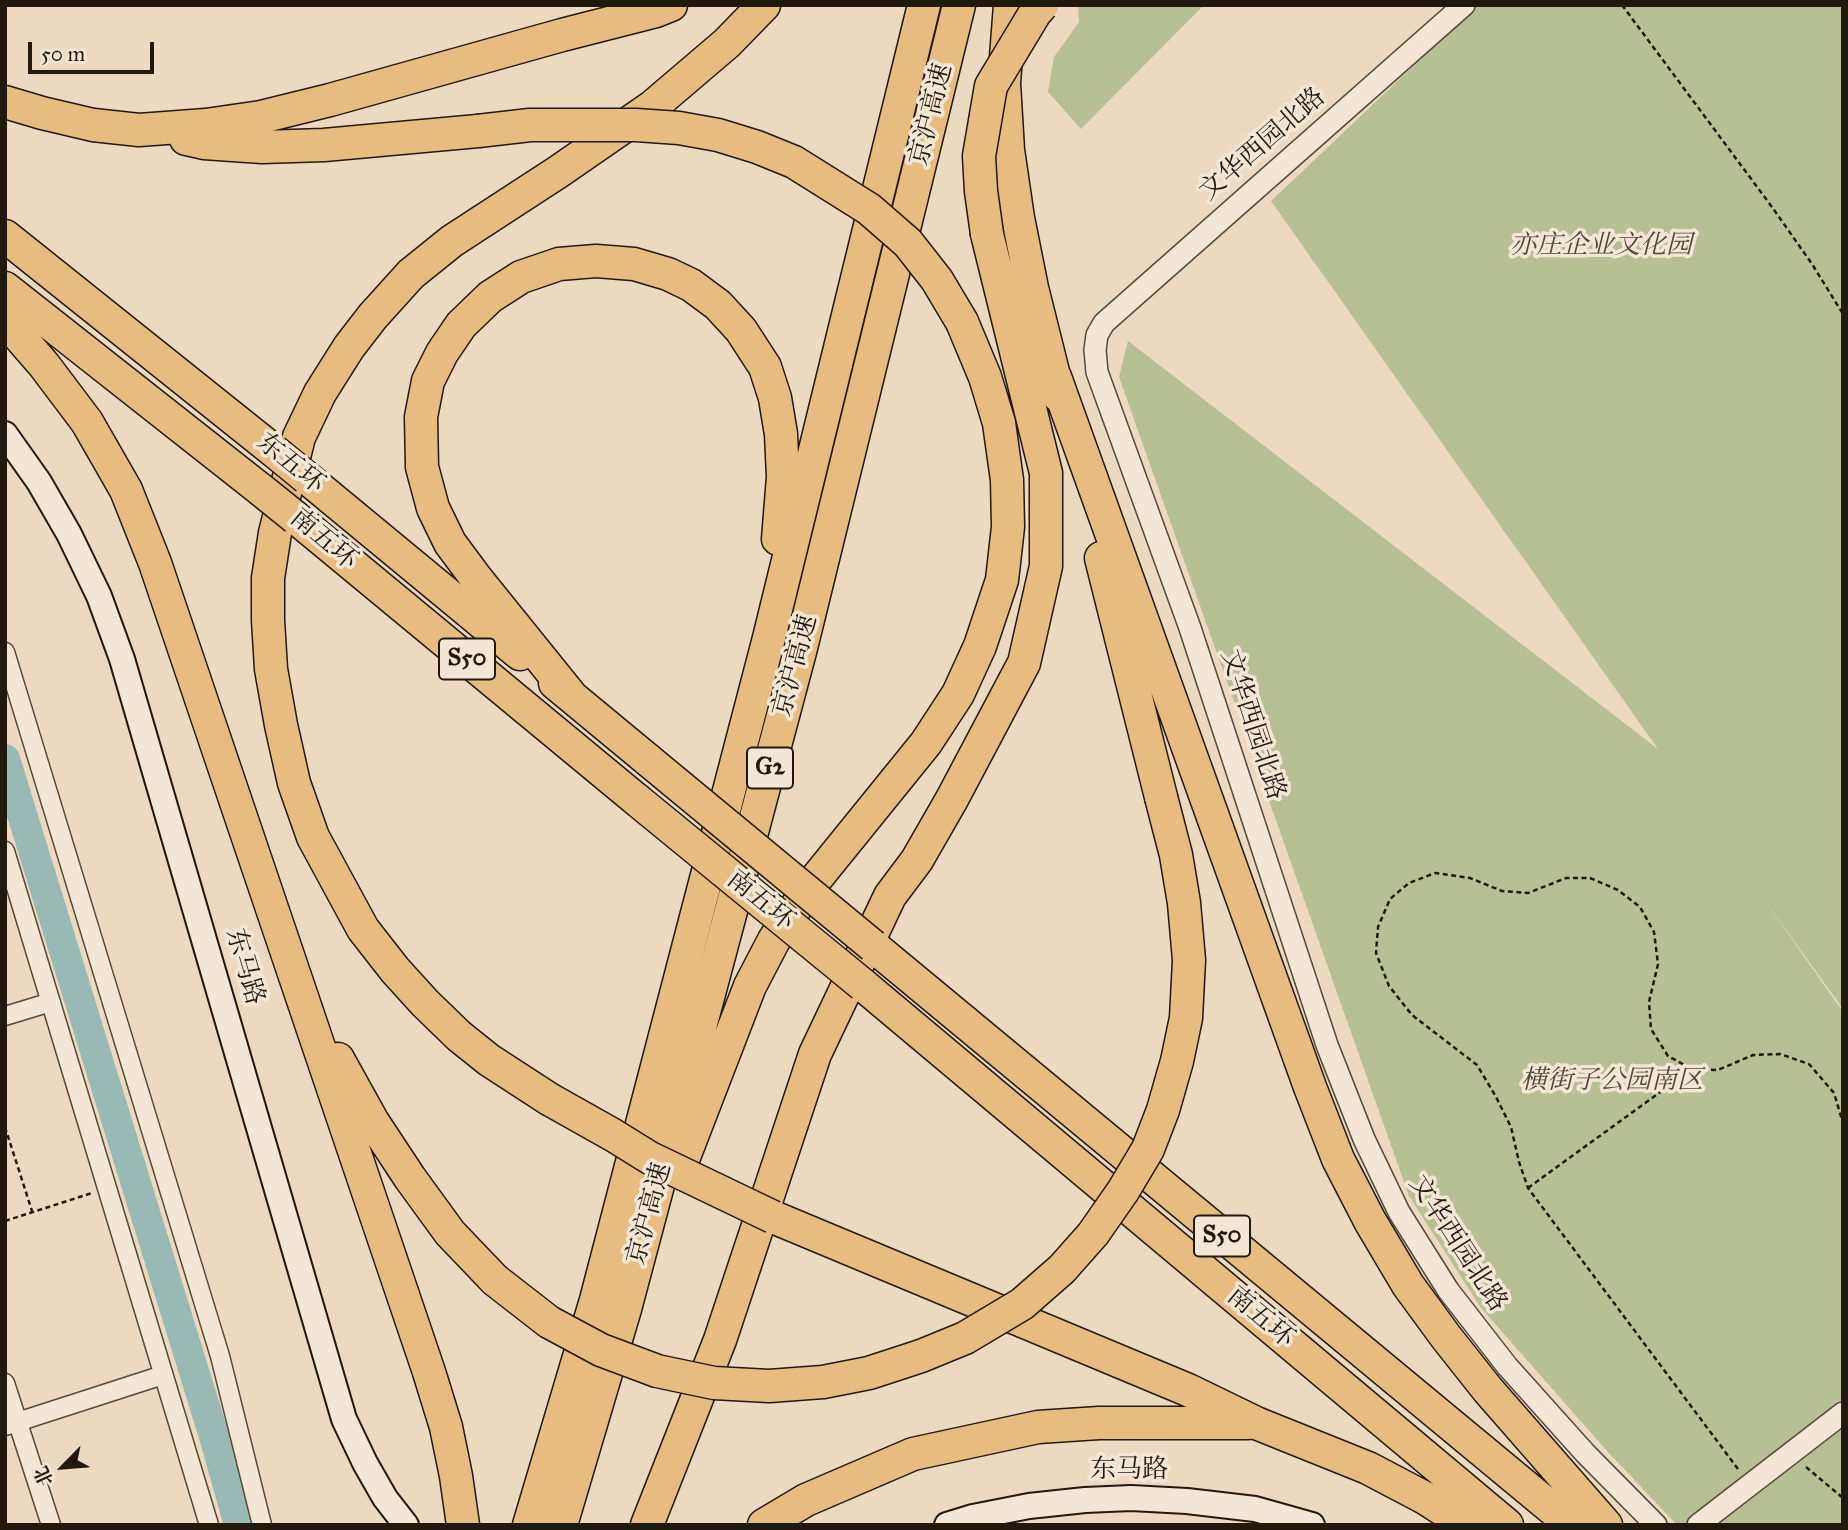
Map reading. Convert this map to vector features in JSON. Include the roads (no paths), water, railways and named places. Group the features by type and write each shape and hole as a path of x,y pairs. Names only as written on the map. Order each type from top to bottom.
{"highway":[{"path":"139,130 206,125 261,117 610,24 671,5"},
{"path":"764,5 727,43 652,107 452,241 411,274 349,347 320,393 299,438 275,533 268,578 271,669 294,783 313,837 363,929 395,970 425,1003 489,1060 550,1099 650,1158 772,1217 1368,1468 1424,1498 1466,1525"},
{"name":"京沪高速","path":"529,1525 596,1300 769,638 924,5"},
{"name":"京沪高速","path":"561,1525 625,1309 802,648 959,5"},
{"path":"286,950 335,1054 373,1122 450,1233 495,1280 549,1322 601,1350 657,1371 714,1383 769,1385 823,1382 869,1373 965,1338 1022,1304 1062,1269 1093,1234 1148,1149 1163,1110 1186,1018 1189,960 1176,855 1032,288 1018,218 1008,150 1004,83 1010,5"},
{"path":"647,1525 720,1340 815,1055 890,896 931,836 1024,663 1046,566 1046,473 987,234 979,156 991,86 1042,5"},
{"path":"5,102 93,125 139,130 204,143 262,146 324,145 530,125 636,124 718,135 794,162 869,209 908,243 937,280 962,322 985,377 999,423 1007,480 1008,527 1002,580 984,635 958,694 926,743 811,885 774,940 750,986 625,1309"},
{"name":"东五环","path":"5,236 274,451 572,697"},
{"path":"572,697 450,543 433,508 422,467 421,417 428,382 442,353 461,325 490,298 521,277 559,264 596,261 634,264 668,274 691,285 718,305 741,330 765,367 775,398 781,434 783,477 769,638"},
{"name":"南五环","path":"5,288 296,518 863,985 1507,1525"},
{"path":"5,320 44,365 87,422 126,490 155,563 429,1373 448,1439 463,1525"},
{"path":"1055,377 1338,1159 1408,1285 1446,1338 1555,1469 1606,1525"},
{"name":"南五环","path":"572,697 1572,1525"},
{"path":"764,1525 806,1500 913,1454 1038,1427 1100,1423 1256,1423"}],"main road":[{"name":"东马路","path":"5,433 39,482 69,534 99,596 122,659 164,797 344,1419 385,1498 406,1525"},
{"name":"东马路","path":"947,1525 1029,1506 1131,1498 1187,1501 1255,1510 1312,1525"}],"street":[{"name":"文华西园北路","path":"1464,5 1104,323 1097,335 1095,349 1097,372 1190,628 1327,1045 1364,1139 1399,1212 1448,1290 1507,1366 1585,1453 1656,1525"},
{"path":"5,652 220,1356 262,1525"},
{"path":"5,851 209,1525"},
{"path":"5,1016 51,1002"},
{"path":"11,1423 163,1375"},
{"path":"5,1383 11,1423 51,1525"},
{"path":"1698,1525 1843,1413"}],"waterway":[{"path":"5,759 239,1525"}],"park label":[{"name":"亦庄企业文化园","path":"1601,247"},
{"name":"横街子公园南区","path":"1612,1082"}]}
